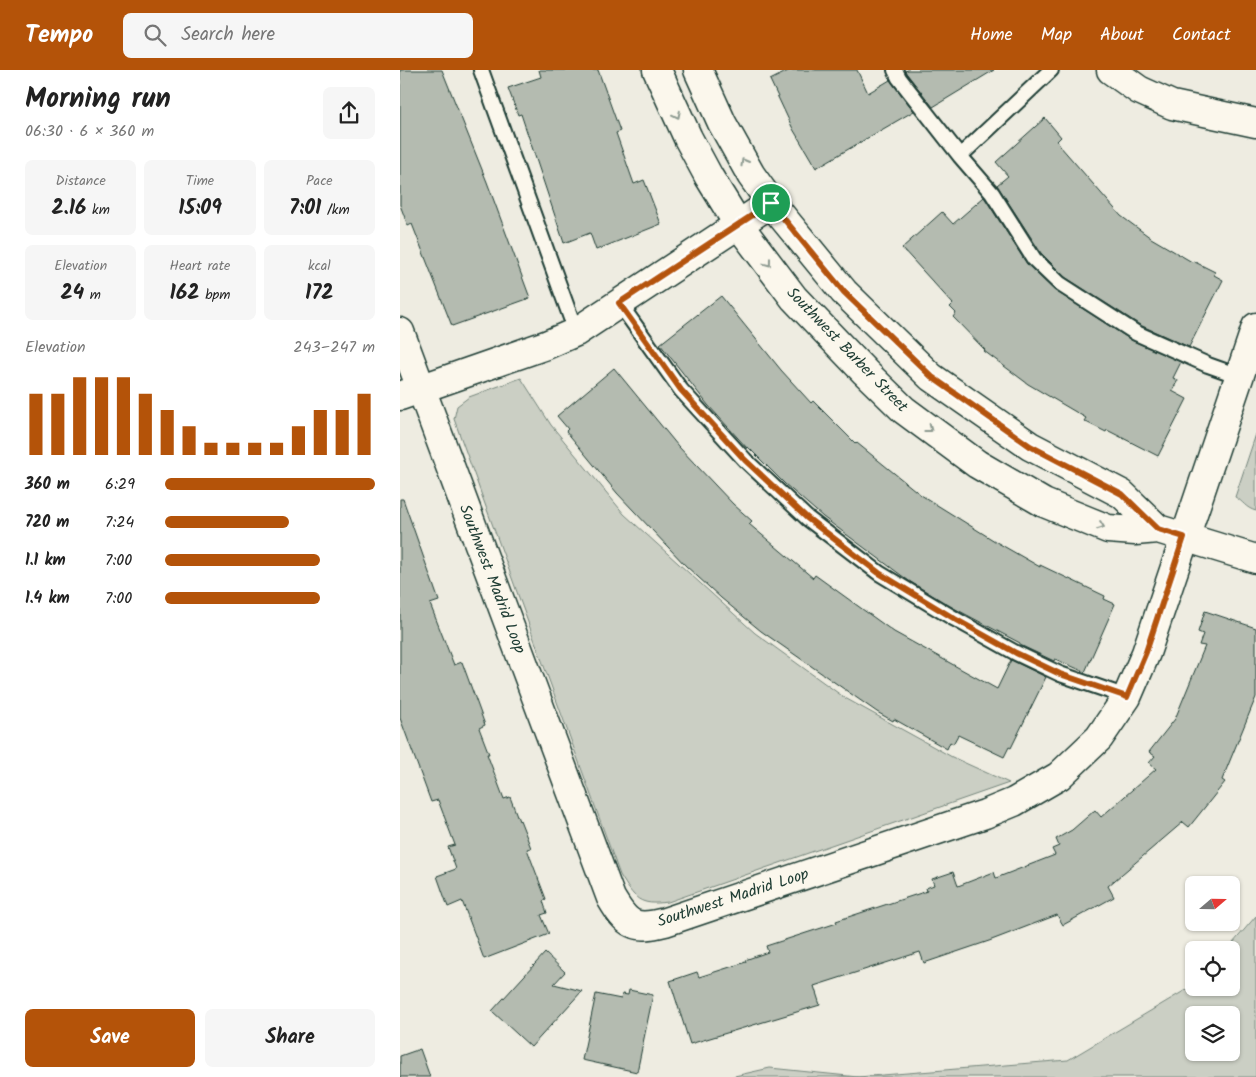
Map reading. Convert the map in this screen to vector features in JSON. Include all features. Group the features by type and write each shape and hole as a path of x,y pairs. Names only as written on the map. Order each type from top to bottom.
{"street":[{"name":"Southwest Barber Street","path":"657,70 688,138 709,178 738,224 794,298 904,410 977,464 1044,503 1108,529 1135,531 1158,529 1256,559"},
{"name":"Southwest Barber Street","path":"698,70 707,92 738,152 771,203 844,292 932,377 1030,446 1122,494 1158,529"},
{"path":"1111,70 1139,90 1172,105 1256,123"},
{"path":"410,393 546,345 576,332 771,203"},
{"name":"Southwest Madrid Loop","path":"400,332 410,393 611,898 621,915 632,924 649,926 985,814 1014,802 1059,776 1100,738 1127,697 1146,652 1256,327"}],"lane":[{"path":"480,70 576,332"},
{"path":"894,70 960,156 992,193 1034,259 1060,284 1136,333 1208,365 1239,376"},
{"path":"960,156 1051,70"},
{"path":"619,303 681,390 745,460 807,518 879,573 955,619 1016,653 1060,674 1127,697"}],"shaded area":[{"path":"521,378 551,425 624,514 755,633 845,698 952,757 1009,783 668,902 644,902 634,895 620,875 454,419 457,406 469,397"},
{"path":"1256,434 1256,511 1235,497"},
{"path":"1256,916 1256,1077 858,1077 1068,1060 1185,990 1185,996 1240,996 1240,941 1235,941"},
{"path":"770,1068 858,1077 730,1077"}],"building":[{"path":"400,70 442,70 487,182 530,298 452,326 412,224 408,226 400,205"},
{"path":"539,70 598,70 620,131 616,133 634,184 644,180 661,224 596,250 590,233 564,243 521,114 518,115 508,88 541,77"},
{"path":"790,70 857,70 868,93 890,80 914,111 816,168 793,129 770,80"},
{"path":"994,70 933,107 906,73 905,71"},
{"path":"1045,118 1061,137 1057,141 1060,146 1121,216 1151,238 1192,262 1215,272 1214,275 1223,280 1189,347 1140,325 1065,277 1041,253 997,185 1008,176 996,162"},
{"path":"984,197 1027,264 1054,290 1131,340 1181,362 1173,378 1178,380 1172,391 1187,399 1158,456 1107,430 1106,432 1084,421 1086,418 1028,384 984,351 953,317 956,313 950,307 953,304 902,248 942,212 953,224"},
{"path":"721,296 781,370 811,403 813,401 856,444 921,495 1040,567 1040,565 1105,596 1104,599 1115,604 1085,672 1055,659 1054,661 1020,645 1020,643 948,605 909,581 823,517 747,448 708,405 660,344"},
{"path":"614,368 678,446 733,504 752,521 749,524 813,578 815,575 894,632 997,689 1011,660 1046,677 1011,748 1009,747 1004,757 958,735 953,744 950,742 947,749 894,719 893,721 877,712 761,631 686,566 617,493 566,431 568,429 557,416"},
{"path":"400,499 403,499 439,601 430,604 454,665 462,662 485,725 479,728 489,754 487,754 504,799 510,797 520,820 531,848 527,849 546,899 543,901 547,913 541,915 549,934 484,959 462,901 448,907 437,876 456,869 448,847 455,845 438,800 431,802 400,718"},
{"path":"1205,611 1256,628 1256,697 1222,780 1225,782 1189,827 1183,822 1108,886 1114,897 1063,925 1057,915 924,963 920,952 814,986 820,1005 690,1044 670,981 697,972 699,977 746,962 745,960 768,952 766,946 927,891 926,888 934,885 932,879 953,872 958,886 994,872 996,878 1055,855 1052,849 1059,846 1056,839 1072,830 1095,810 1101,817 1156,769 1149,763 1155,756 1149,752 1175,719 1205,646 1199,645 1203,634 1198,632"},
{"path":"545,953 565,972 554,984 582,991 531,1047 492,1011"},
{"path":"629,990 653,995 637,1072 582,1060 596,994 621,999 622,994 628,995"},
{"path":"420,1049 430,1077 400,1077 400,1056"}],"route":[{"path":"771,203 844,292 932,377 1030,446 1122,494 1158,529 1184,537 1146,652 1127,697 1060,674 1016,653 879,573 807,518 745,460 681,390 619,303 771,203"}]}
